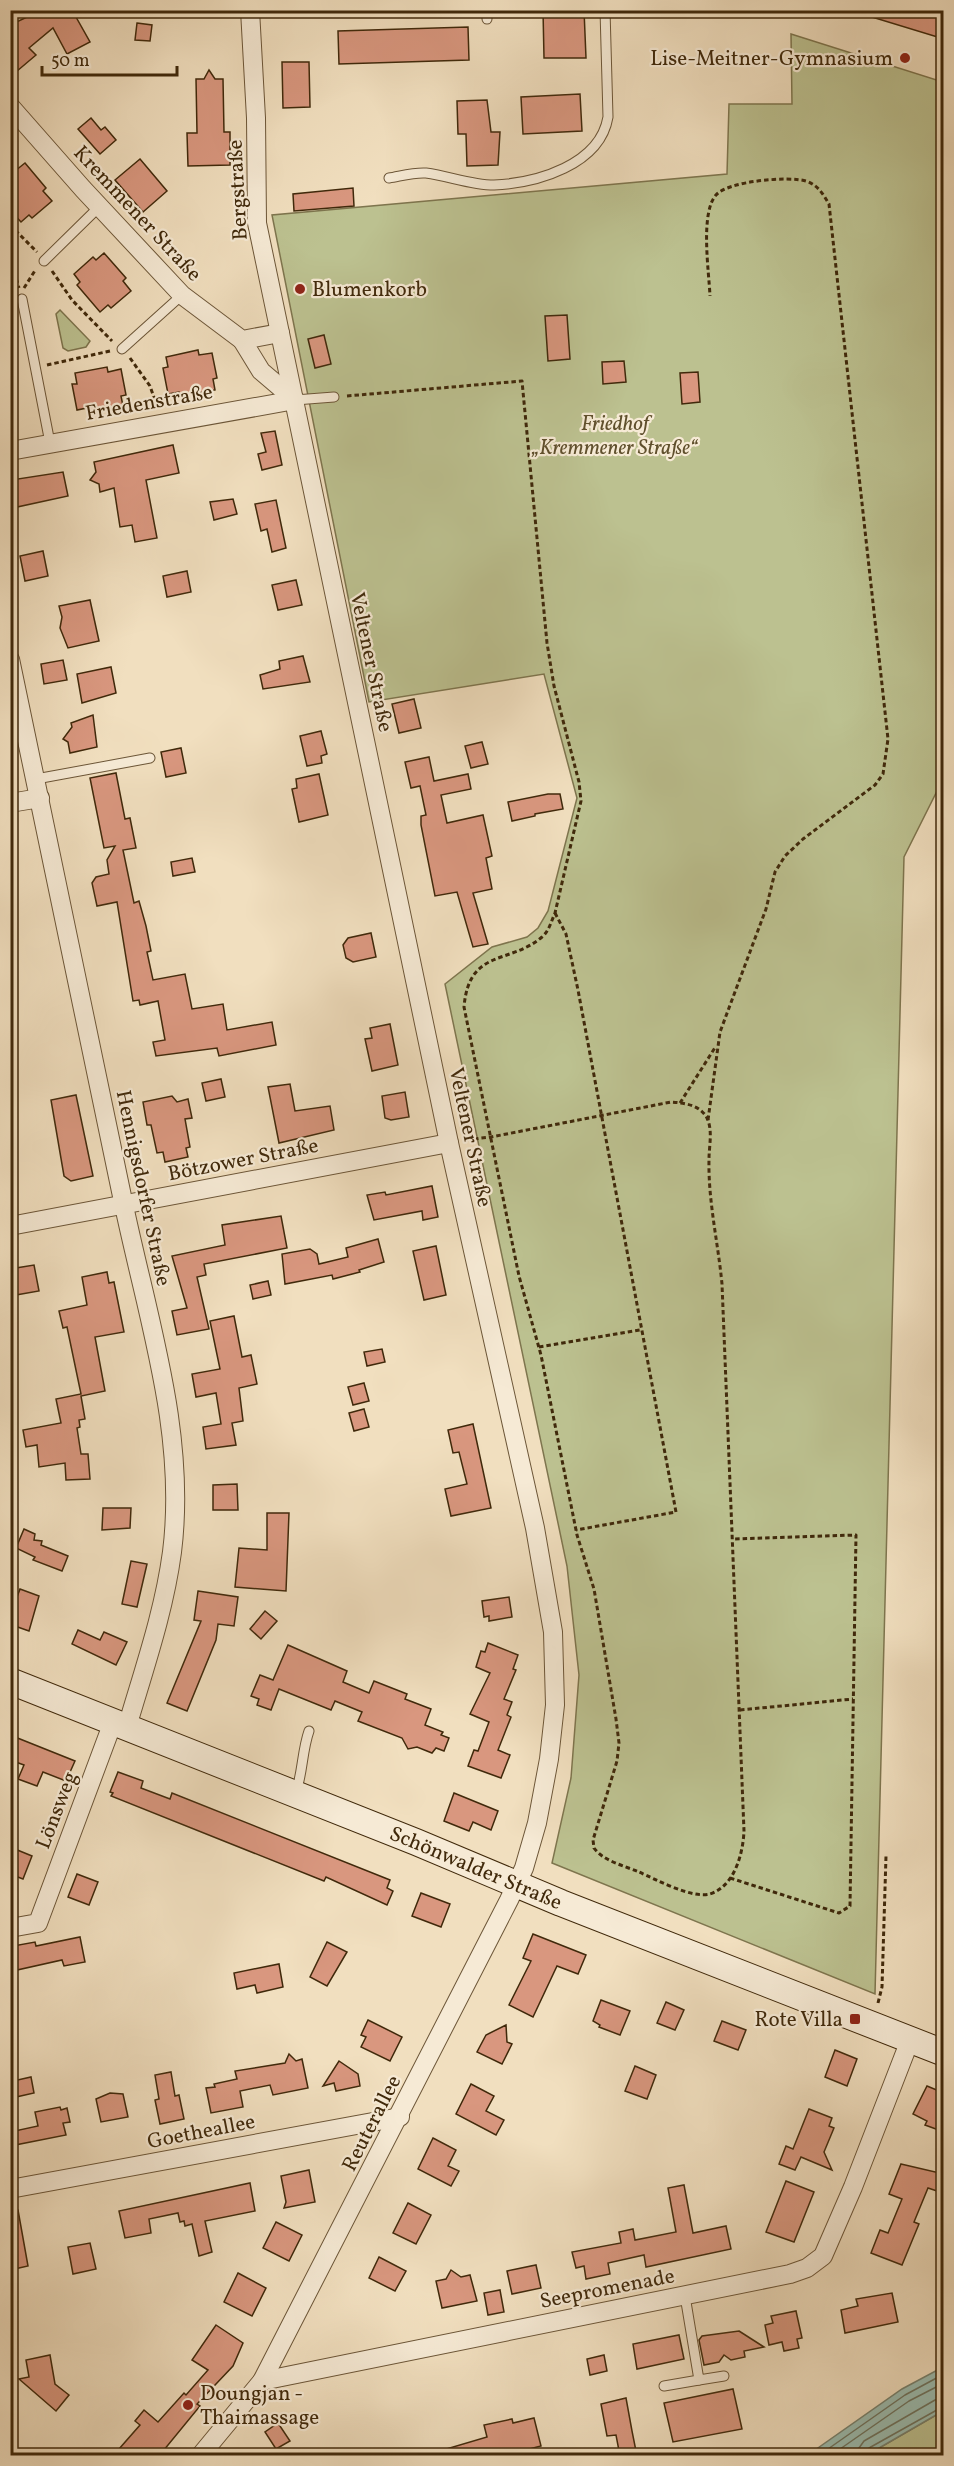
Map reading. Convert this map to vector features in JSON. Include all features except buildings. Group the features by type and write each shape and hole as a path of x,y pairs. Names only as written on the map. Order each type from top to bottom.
{"main road":[{"name":"Schönwalder Straße","path":"10,1681 944,2053"}],"street":[{"name":"Bergstraße","path":"250,10 256,118 257,223 295,400"},
{"name":"Kremmener Straße","path":"10,106 99,207 182,295 242,340 261,371 295,400"},
{"path":"242,340 280,333"},
{"name":"Friedenstraße","path":"10,451 295,400"},
{"name":"Veltener Straße","path":"295,400 449,1143 535,1528 553,1632 555,1705 549,1759 537,1823 516,1884"},
{"name":"Hennigsdorfer Straße","path":"10,659 124,1206 169,1407 174,1465 172,1552 156,1631 120,1724"},
{"path":"10,803 40,798"},
{"name":"Bötzower Straße","path":"10,1226 449,1143"},
{"name":"Lönsweg","path":"10,1928 38,1923 120,1724"},
{"name":"Reuterallee","path":"262,2381 400,2117 516,1884"},
{"name":"Seepromenade","path":"262,2381 685,2296 790,2274 807,2268 823,2256 853,2187 910,2040"},
{"name":"Goetheallee","path":"10,2189 400,2117"},
{"path":"200,2456 262,2381"}],"lane":[{"path":"390,178 425,173 494,185 543,176 592,152 605,132 608,117 605,10"},
{"path":"44,261 99,207"},
{"path":"122,349 182,295"},
{"path":"22,299 50,443"},
{"path":"295,400 334,397"},
{"path":"36,778 150,758"},
{"path":"295,1794 303,1773 304,1744 309,1731"},
{"path":"685,2296 699,2380"},
{"path":"664,2386 724,2376"}],"path":[{"path":"334,397 522,381 547,643 554,686 579,782 581,801 555,913 548,930 540,939 503,955 476,971 465,993 464,1007 519,1276 539,1347 576,1530 594,1588 619,1743 614,1778 593,1840 594,1848 608,1859 689,1892 710,1894 730,1878 743,1848 734,1539 722,1284 710,1185 711,1134 708,1120 718,1044 725,1015 766,909 775,872 785,856 803,839 874,785 883,774 888,739 829,204 819,189 807,182 790,179 733,184 716,195 707,214 710,296"},
{"path":"10,225 44,261 72,300 94,325 122,349 140,369 150,386 160,423"},
{"path":"10,257 22,299"},
{"path":"22,299 25,283 44,261"},
{"path":"36,368 122,349"},
{"path":"555,913 566,934 676,1512 576,1530"},
{"path":"680,1102 718,1044"},
{"path":"449,1143 680,1102 701,1110 708,1120"},
{"path":"539,1347 640,1330"},
{"path":"730,1878 839,1913 850,1906 856,1535 734,1539"},
{"path":"740,1710 853,1699"},
{"path":"872,2026 882,1987 886,1856"}],"green space":[{"name":"Friedhof „Kremmener Straße“","path":"791,34 943,82 944,777 904,857 875,1994 552,1863 571,1778 579,1675 567,1566 445,984 492,947 527,937 538,928 548,911 577,798 544,674 369,702 272,215 727,174 729,104 792,104"},
{"path":"60,310 90,341 86,347 68,351 63,348 56,314"},
{"path":"943,2411 943,2455 867,2455"}],"water":[{"path":"943,2367 943,2411 867,2455 808,2455 902,2389"}],"place":[{"name":"Lise-Meitner-Gymnasium","path":"905,58"},
{"name":"Blumenkorb","path":"300,289"},
{"name":"Rote Villa","path":"855,2019"},
{"name":"Doungjan - Thaimassage","path":"188,2405"}]}
